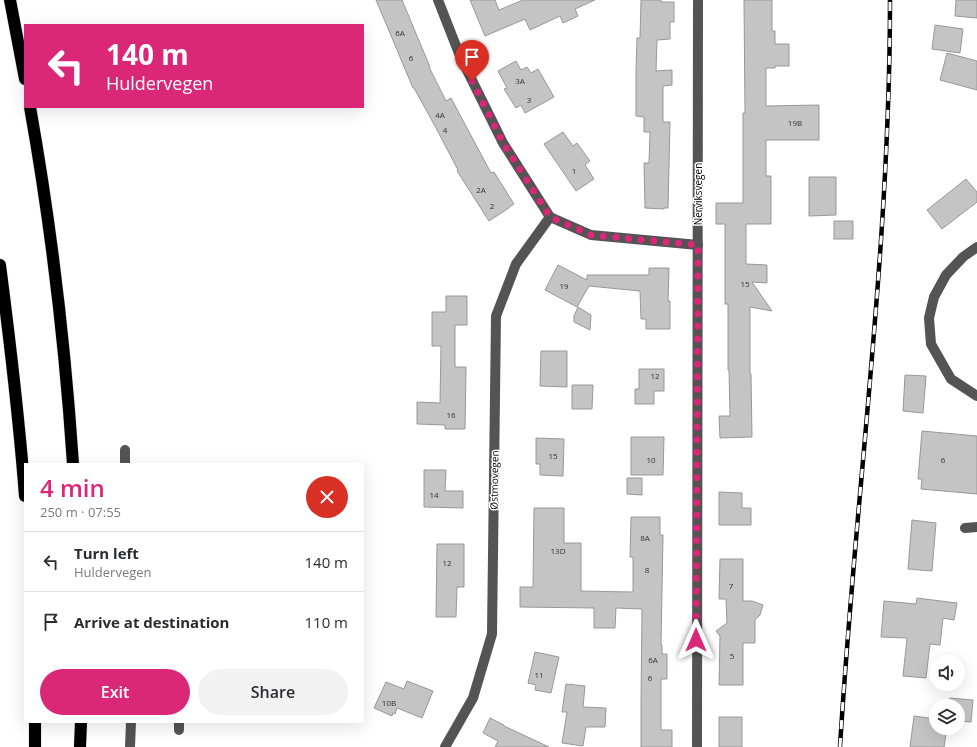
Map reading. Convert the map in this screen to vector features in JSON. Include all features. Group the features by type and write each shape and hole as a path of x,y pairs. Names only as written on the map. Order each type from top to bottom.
{"highway":[{"path":"10,0 24,74"},
{"path":"30,108 52,246 70,416 73,463"},
{"path":"0,265 21,438 24,482"},
{"path":"35,723 35,747"},
{"path":"80,747 81,723"}],"street":[{"path":"438,0 460,56 503,143 550,217 591,235 698,245"},
{"name":"Nerviksvegen","path":"697,747 698,0"},
{"name":"Østmovegen","path":"445,747 474,698 492,634 496,316 516,264 550,217"},
{"path":"977,247 963,257 946,275 934,297 929,318 931,344 951,379 977,396"},
{"path":"125,450 125,463"},
{"path":"965,528 977,527"},
{"path":"130,747 131,723"}],"building":[{"path":"376,0 402,0 429,67 446,101 451,98 491,173 494,172 514,204 489,221 457,171 458,170 436,128 413,88"},
{"path":"470,0 495,0 499,10 523,0 595,0 575,9 578,16 563,23 560,16 530,30 525,19 485,36"},
{"path":"641,0 661,0 661,2 674,2 674,22 670,22 670,39 657,40 656,71 672,70 672,85 663,86 663,122 670,122 668,208 664,209 645,208 644,163 649,163 650,132 644,132 644,117 636,116 637,38 640,38"},
{"path":"744,0 772,0 772,31 775,31 775,44 789,44 789,66 775,66 775,68 766,68 766,106 819,105 819,140 766,140 766,176 771,176 771,224 746,224 746,264 767,265 767,283 752,282 772,311 750,307 752,437 720,438 719,416 730,416 728,304 725,304 725,224 716,224 716,203 743,203 743,113 745,113"},
{"path":"956,0 977,0 977,18 955,16"},
{"path":"935,25 963,29 960,53 932,49"},
{"path":"947,53 977,61 977,90 940,80"},
{"path":"516,61 521,70 527,67 531,73 538,69 554,97 525,113 521,105 516,108 504,89 507,88 498,71"},
{"path":"563,132 573,146 577,143 590,161 585,165 594,179 576,191 544,144"},
{"path":"809,177 836,177 836,215 809,216"},
{"path":"966,179 977,192 977,202 942,229 927,210"},
{"path":"834,221 853,221 853,239 834,239"},
{"path":"558,265 587,280 587,275 649,275 649,268 669,268 668,301 670,301 670,329 646,329 646,319 641,319 640,291 589,286 577,307 545,290"},
{"path":"446,296 467,296 467,325 455,325 455,367 466,367 465,429 445,429 445,425 417,424 417,402 440,403 441,346 432,346 432,312 446,312"},
{"path":"578,307 591,315 590,330 574,322 574,316"},
{"path":"541,351 567,351 567,387 540,386"},
{"path":"639,369 664,369 664,391 654,391 654,404 635,404 635,389 639,389"},
{"path":"905,375 926,376 923,413 903,411"},
{"path":"572,385 593,385 592,409 572,409"},
{"path":"922,431 977,436 977,494 921,489 922,479 918,479"},
{"path":"631,437 664,437 663,475 631,475"},
{"path":"536,438 564,439 563,476 540,475 540,464 536,464"},
{"path":"424,470 446,470 445,491 463,491 463,508 424,507"},
{"path":"627,478 642,478 642,495 627,494"},
{"path":"719,492 742,493 742,508 751,508 751,525 719,525"},
{"path":"534,508 564,508 564,543 581,543 581,591 633,592 633,557 630,557 631,517 660,517 660,535 663,535 661,645 662,654 667,654 667,679 661,679 661,730 672,730 672,747 641,747 642,609 616,608 615,628 594,628 594,608 520,607 520,587 533,587"},
{"path":"912,520 936,523 932,571 908,569"},
{"path":"437,544 464,544 464,587 457,587 456,617 436,617"},
{"path":"720,559 743,559 743,601 752,601 763,605 760,615 755,620 755,643 743,643 743,685 719,685 720,636 716,631 727,623 726,599 719,599"},
{"path":"917,598 957,603 954,620 943,618 940,645 930,644 926,678 903,676 907,638 881,637 884,601 916,604"},
{"path":"535,652 559,657 551,693 535,690 536,685 528,683"},
{"path":"407,681 433,691 422,718 397,708 395,714 393,713 392,716 374,708 386,682 404,689"},
{"path":"566,684 585,686 583,707 606,708 605,727 586,727 583,746 562,743 567,712 562,712"},
{"path":"965,699 973,700 971,722 965,722"},
{"path":"914,716 929,718 929,735 946,735 944,747 910,747"},
{"path":"719,717 742,717 742,747 719,747"},
{"path":"490,718 549,747 495,747 498,741 483,733"}],"railway":[{"path":"840,747 846,654 878,281 888,94 890,0"}],"route":[{"path":"472,81 503,143 550,217 591,235 698,245 696,640"}]}
